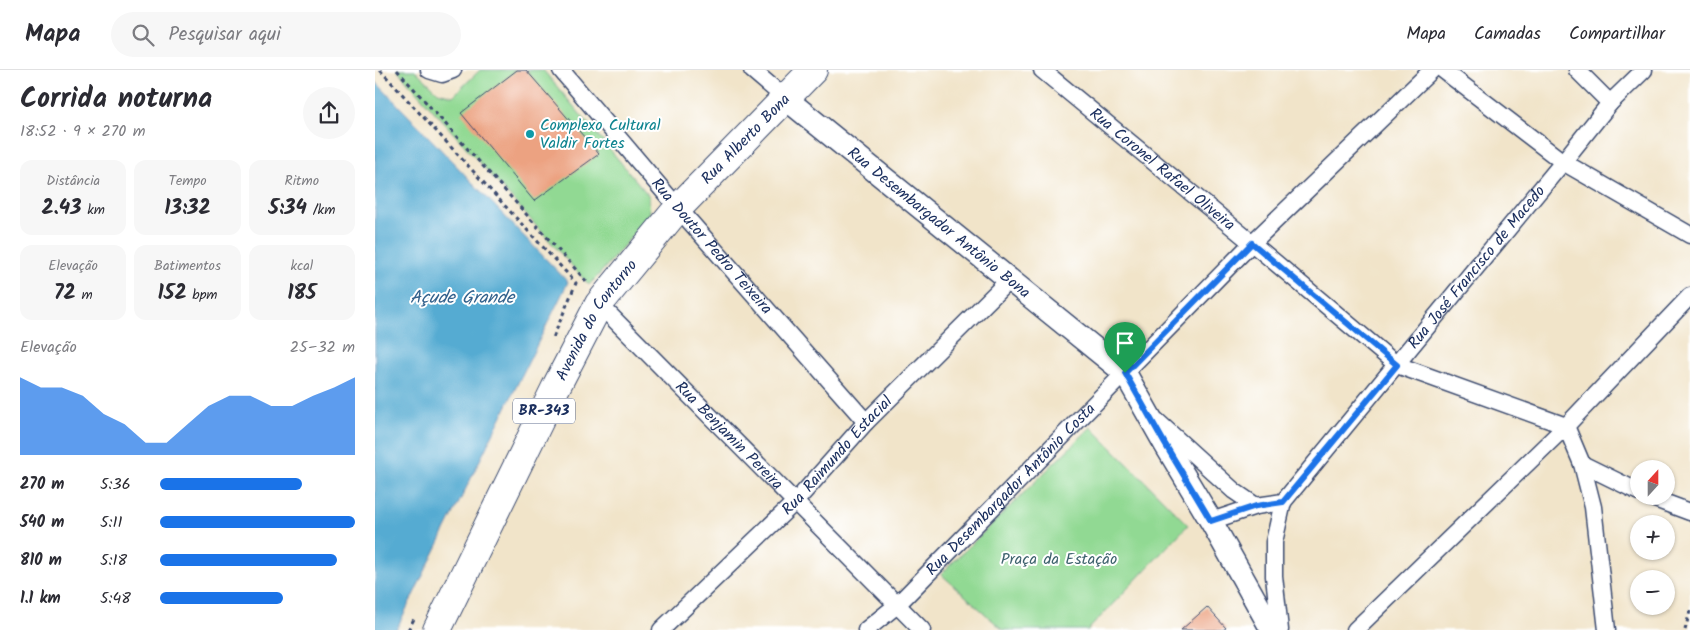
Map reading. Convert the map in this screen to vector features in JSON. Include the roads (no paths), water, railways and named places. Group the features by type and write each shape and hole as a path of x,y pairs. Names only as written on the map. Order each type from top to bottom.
{"highway":[{"name":"Rua Alberto Bona","path":"679,208 813,70"},
{"name":"Avenida do Contorno","path":"427,622 555,389 594,294 679,208"}],"street":[{"path":"429,70 442,74 452,71"},
{"name":"Rua Doutor Pedro Teixeira","path":"561,70 866,422"},
{"name":"Rua Desembargador Antônio Bona","path":"752,70 1011,278 1125,373"},
{"name":"Rua Coronel Rafael Oliveira","path":"1042,70 1397,365"},
{"name":"Rua Desembargador Antônio Costa","path":"866,630 897,605 1252,243 1431,70"},
{"path":"1443,70 1563,162 1690,235"},
{"path":"1577,70 1609,103"},
{"name":"Rua José Francisco de Macedo","path":"1283,502 1563,162 1609,103 1644,70"},
{"name":"Rua Raimundo Estacial","path":"661,630 796,501 866,422 1011,278"},
{"name":"Rua Benjamin Pereira","path":"594,294 922,630"},
{"path":"1355,630 1566,426 1690,296"},
{"path":"1397,365 1566,426 1582,464 1593,507 1607,630"},
{"path":"1125,373 1272,630"},
{"path":"1145,410 1234,491 1256,506"},
{"path":"1582,464 1630,488"},
{"path":"1211,521 1256,506 1283,502 1274,542 1274,576 1280,630"},
{"path":"1671,505 1690,512"}],"water":[{"name":"Açude Grande","path":"375,81 568,282 396,630 375,630"}],"place":[{"name":"Complexo Cultural Valdir Fortes","path":"530,134"}],"park label":[{"name":"Praça da Estação","path":"1059,559"}]}
